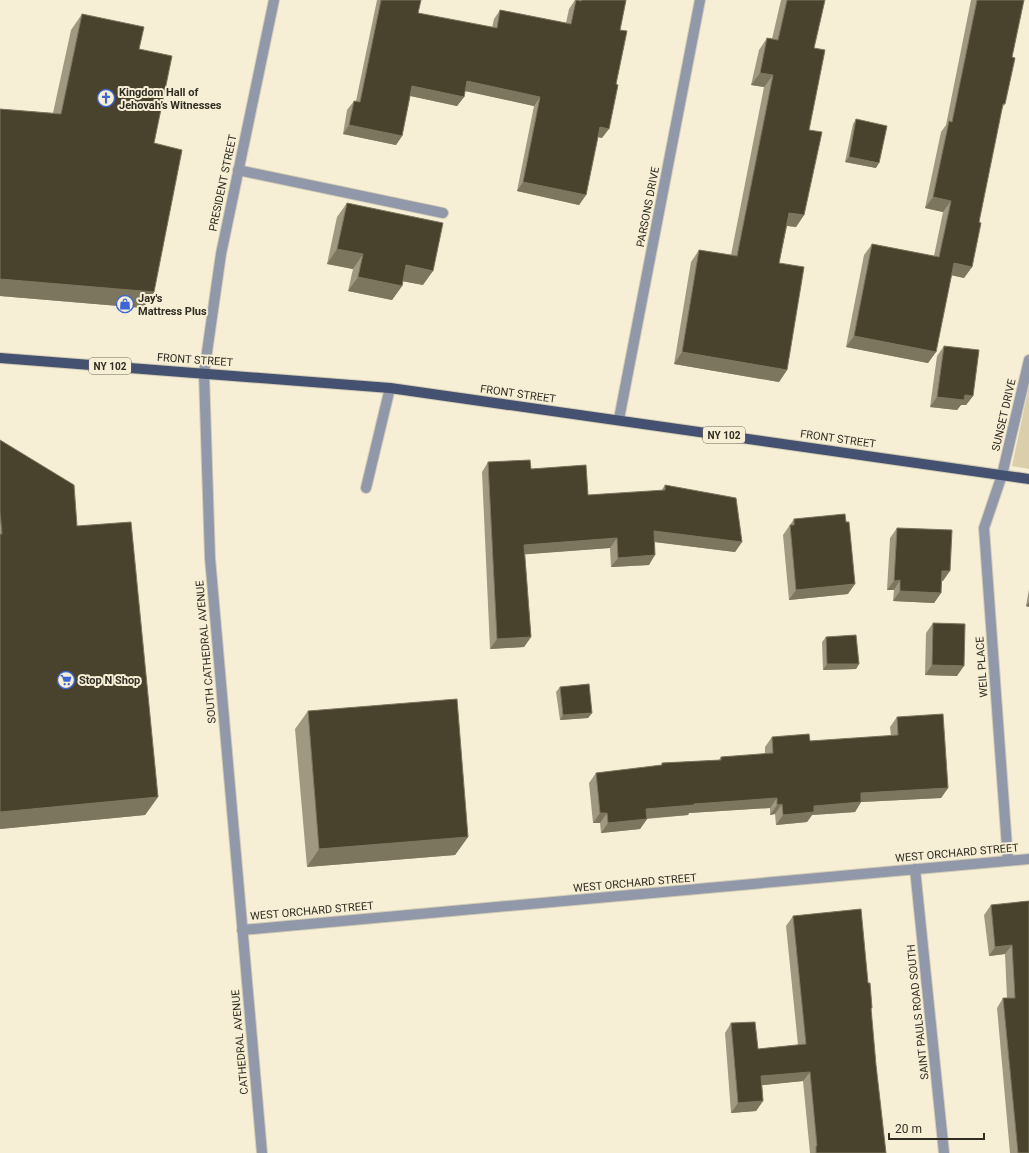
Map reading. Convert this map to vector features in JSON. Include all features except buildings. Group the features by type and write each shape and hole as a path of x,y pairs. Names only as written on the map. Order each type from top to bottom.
{"main road":[{"name":"FRONT STREET","path":"0,358 390,388 1029,479"}],"street":[{"name":"PRESIDENT STREET","path":"204,373 221,254 274,0"},
{"name":"PARSONS DRIVE","path":"619,420 700,0"},
{"path":"238,170 443,213"},
{"name":"SUNSET DRIVE","path":"1002,475 1029,360"},
{"name":"SOUTH CATHEDRAL AVENUE","path":"204,373 210,558 242,930"},
{"path":"366,488 390,388"},
{"name":"WEIL PLACE","path":"1002,475 984,528 1008,861"},
{"name":"WEST ORCHARD STREET","path":"242,930 1029,859"},
{"name":"SAINT PAULS ROAD SOUTH","path":"916,869 944,1153"},
{"name":"CATHEDRAL AVENUE","path":"242,930 262,1153"}],"shaded area":[{"path":"1029,386 1029,469 1012,466"}],"place":[{"name":"Kingdom Hall of Jehovah’s Witnesses","path":"106,98"},
{"name":"Jay's Mattress Plus","path":"125,304"},
{"name":"Stop N Shop","path":"66,680"}]}
